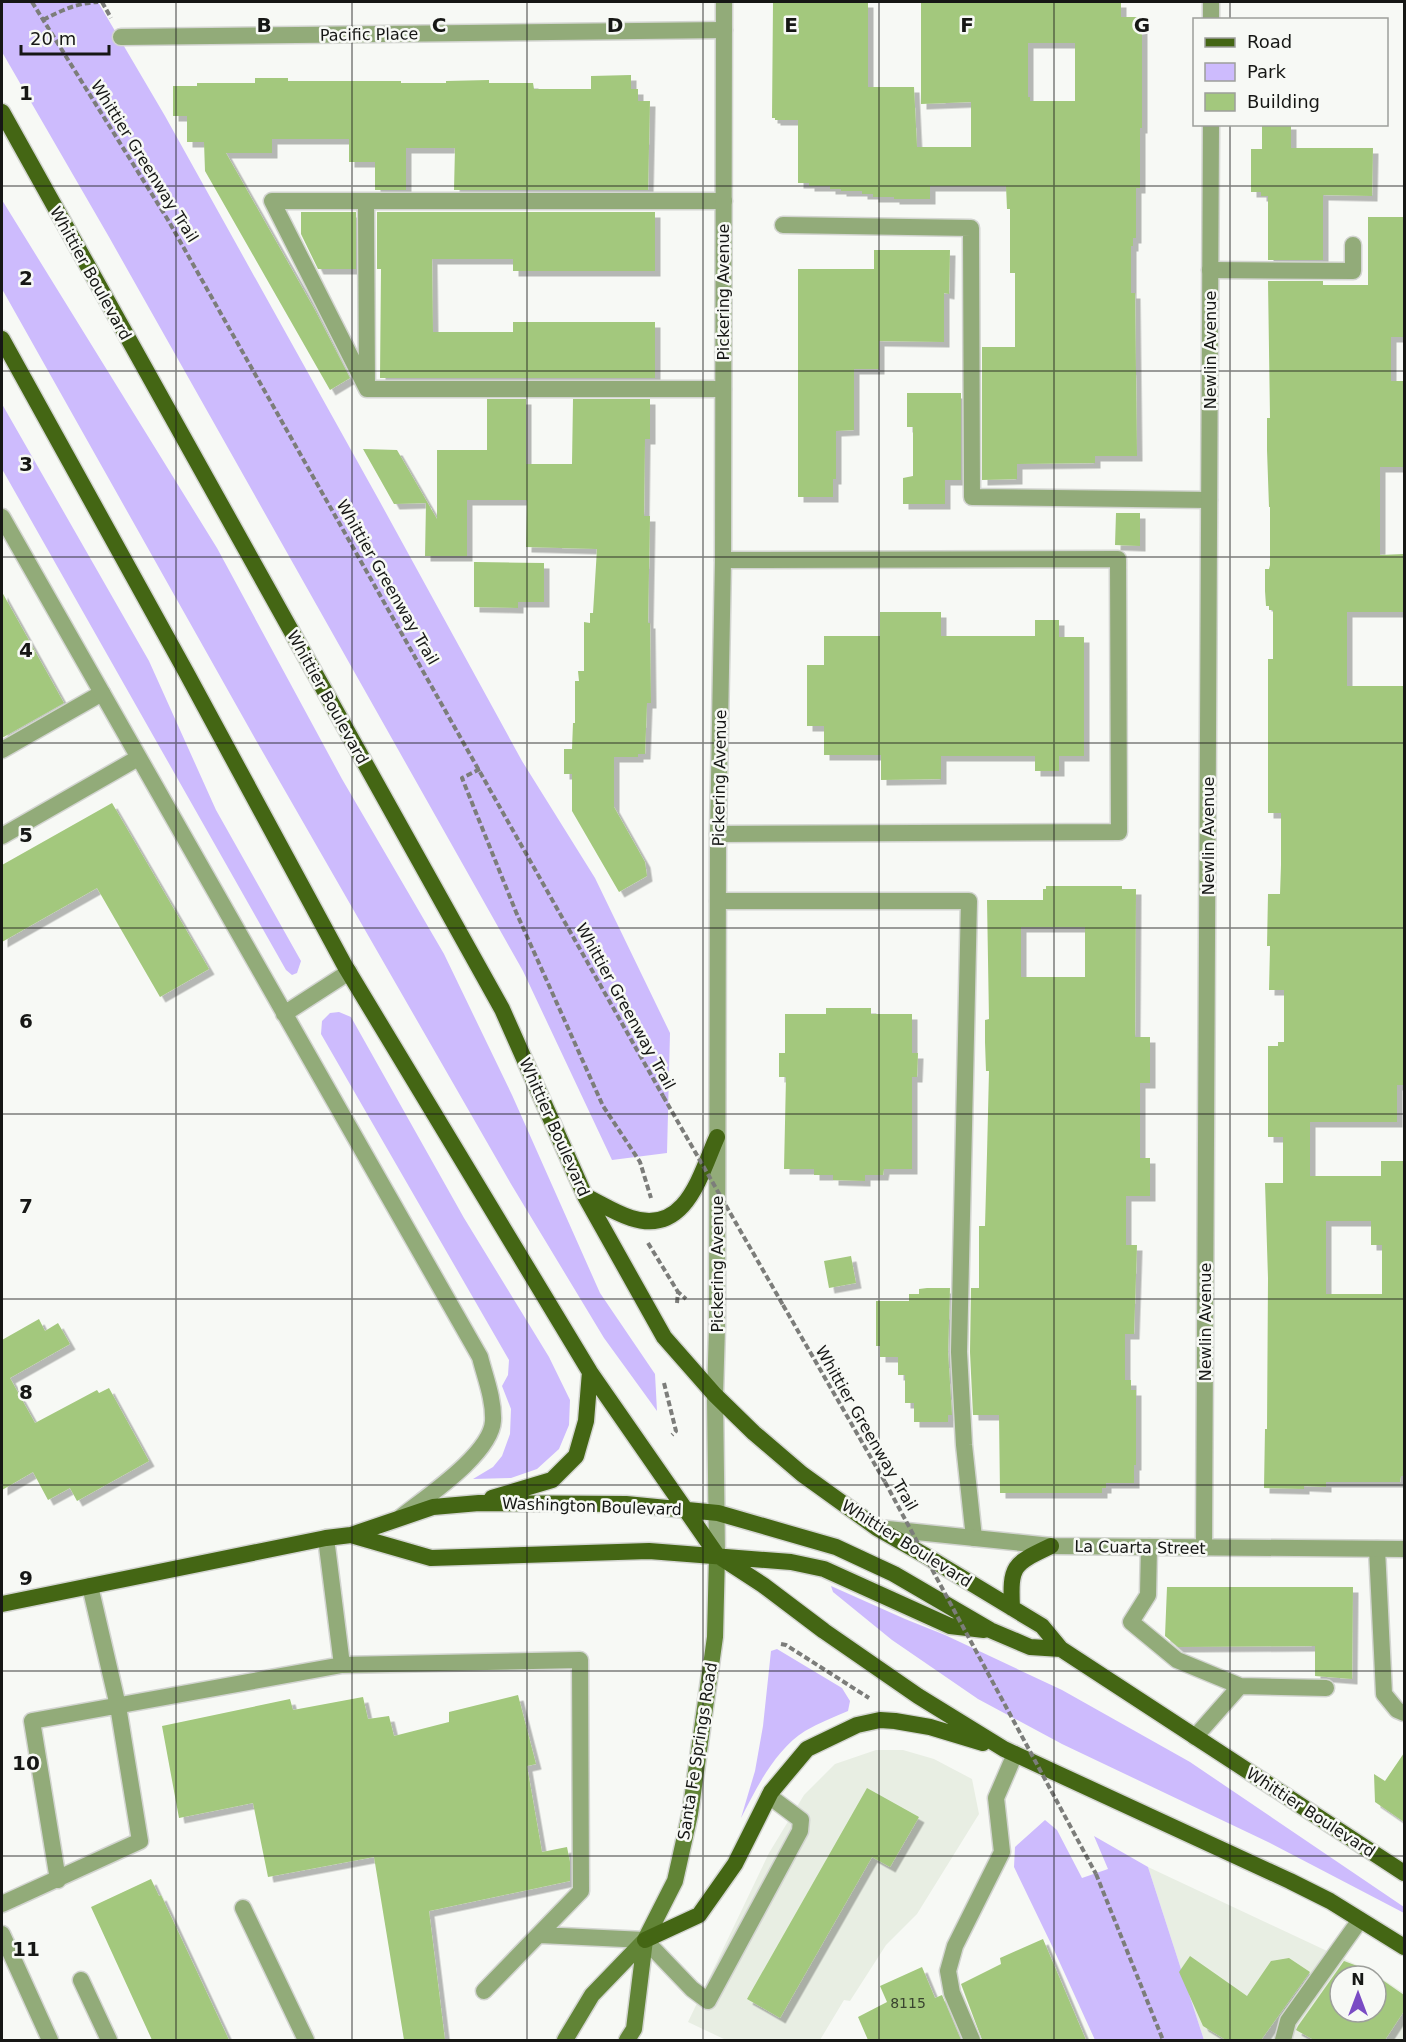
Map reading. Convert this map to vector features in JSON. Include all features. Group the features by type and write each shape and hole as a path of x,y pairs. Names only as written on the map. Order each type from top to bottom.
{"main road":[{"name":"Whittier Boulevard","path":"2,112 502,1009 585,1196 664,1337 715,1395 754,1433 802,1474 877,1528 1041,1626 1061,1649 1404,1873"},
{"path":"2,339 349,972 590,1372 717,1555 763,1585 918,1696 1009,1752 1290,1881 1330,1901 1404,1947"},
{"path":"585,1196 630,1218 652,1221 673,1216 687,1202 717,1137"},
{"path":"479,1503 552,1480 576,1456 586,1421 590,1372"},
{"name":"Washington Boulevard","path":"2,1604 326,1538 351,1535 433,1507 479,1503 626,1504 718,1513 836,1547 894,1574 990,1630 1030,1647 1061,1649"},
{"name":"Washington Boulevard","path":"351,1535 431,1558 649,1551 791,1562 825,1569 950,1626 990,1630"},
{"path":"1012,1608 1010,1581 1015,1569 1023,1560 1051,1546"},
{"name":"Santa Fe Springs Road","path":"565,2040 592,1995 645,1940 675,1881 690,1814 715,1637 717,1555"},
{"path":"645,1940 699,1915 735,1864 768,1796 807,1749 857,1725 880,1720 930,1727 1009,1752"},
{"name":"Santa Fe Springs Road","path":"627,2040 634,2030 645,1940"}],"street":[{"name":"Pickering Avenue","path":"717,1555 715,1395 718,834 723,560 724,2"},
{"path":"1211,2 1211,18"},
{"name":"Pacific Place","path":"121,37 724,30"},
{"name":"Newlin Avenue","path":"1204,1548 1211,126"},
{"path":"367,389 272,201 724,201"},
{"path":"366,201 367,389"},
{"path":"783,225 971,228 972,497 1209,500"},
{"path":"1210,270 1353,271 1353,246"},
{"path":"367,389 723,389"},
{"path":"2,517 480,1356 489,1388 493,1422 486,1442 473,1458 398,1520"},
{"path":"718,834 1119,832 1118,560 723,560"},
{"path":"2,750 102,693"},
{"path":"2,837 138,758"},
{"path":"718,901 969,901 959,1352 964,1445 974,1539"},
{"path":"284,1014 349,972"},
{"name":"La Cuarta Street","path":"877,1528 1051,1546 1404,1549"},
{"path":"326,1538 342,1665"},
{"path":"1149,1547 1148,1595 1131,1622 1177,1660 1240,1686 1326,1688"},
{"path":"1377,1549 1384,1694 1397,1710 1404,1713"},
{"path":"2,1905 140,1841 118,1706 90,1586"},
{"path":"58,1880 32,1721 342,1665 580,1660 581,1891 484,1991"},
{"path":"1195,1737 1240,1686"},
{"path":"972,2040 952,1993 948,1971 955,1946 1002,1852 996,1798 1009,1752"},
{"path":"540,1935 645,1940 693,1989 708,2001 800,1831 801,1820 768,1796"},
{"path":"243,1908 306,2040"},
{"path":"1283,2040 1288,2021 1360,1920"},
{"path":"2,1934 50,2040"},
{"path":"81,1980 109,2040"}],"path":[{"name":"Whittier Greenway Trail","path":"32,2 168,219 663,1096 885,1482 1096,1874 1163,2040"},
{"path":"44,20 63,9 81,3 98,2"},
{"path":"480,769 462,778 516,912 603,1106 640,1162 651,1199"},
{"path":"644,1234 678,1292 686,1299"},
{"path":"676,1303 678,1292"},
{"path":"664,1383 676,1431 672,1436"},
{"path":"781,1644 875,1702"}],"shaded area":[{"path":"876,1750 903,1750 934,1759 972,1779 979,1814 917,1914 886,1945 850,2001 844,2000 820,2040 726,2040 688,2022 769,1853 804,1795 835,1764"},
{"path":"1148,1867 1355,1964 1328,1964 1328,2024 1388,2024 1388,1982 1404,1993 1404,2040 1204,2040"}],"green space":[{"path":"2,2 98,2 165,116 522,761 595,878 670,1033 667,1153 612,1160 523,971 109,237 2,52"},
{"path":"2,200 217,548 342,779 444,954 512,1095 600,1293 655,1374 657,1411 604,1338 511,1184 257,742 2,289"},
{"path":"2,404 149,661 216,810 301,961 297,973 292,975 286,970 2,469"},
{"path":"339,1012 351,1017 464,1218 549,1357 570,1400 569,1425 559,1449 537,1469 511,1478 473,1479 493,1467 502,1456 510,1434 511,1409 502,1386 508,1375 509,1360 321,1034 322,1021 330,1013"},
{"path":"831,1586 945,1635 1062,1690 1190,1762 1404,1907 1404,1913 1268,1842 1062,1744 978,1699 892,1640 833,1592"},
{"path":"777,1649 842,1688 850,1701 848,1711 805,1731 785,1748 768,1770 741,1818 755,1771 763,1726 771,1651"},
{"path":"1045,1820 1057,1830 1082,1878 1108,1869 1094,1836 1148,1867 1204,2040 1095,2040 1014,1867 1015,1847"}],"building":[{"path":"773,2 868,2 868,87 914,87 917,147 971,147 971,102 921,104 921,2 1121,2 1121,17 1142,17 1140,188 1136,188 1136,238 1133,238 1133,246 1131,246 1131,293 1135,293 1137,456 1095,456 1095,463 1017,464 1017,479 982,480 982,347 1015,347 1015,273 1010,273 1010,209 1007,209 1006,186 930,186 930,199 894,199 894,197 873,197 873,194 862,194 862,191 841,191 841,189 830,189 830,186 809,186 809,183 798,183 798,120 772,118","holes":["1028,43 1075,43 1075,101 1030,101 1028,97"]},
{"path":"631,75 631,89 638,89 638,101 650,101 648,190 454,190 455,148 406,148 406,190 375,190 375,162 349,162 349,139 272,139 272,153 226,153 315,310 350,378 330,390 205,171 204,142 187,142 187,116 173,116 173,86 197,86 197,83 255,83 255,78 288,78 288,81 401,81 401,83 489,80 489,83 533,83 534,89 591,89 591,76"},
{"path":"1262,126 1291,126 1291,148 1373,148 1372,196 1323,195 1323,260 1268,260 1268,196 1261,196 1261,192 1251,192 1251,149 1262,149"},
{"path":"301,212 356,212 356,269 318,269 301,234"},
{"path":"377,212 655,212 655,271 513,271 513,259 432,259 433,332 513,332 513,322 655,322 655,378 380,378 381,269 377,269"},
{"path":"1368,217 1404,217 1404,337 1391,337 1391,381 1404,381 1404,467 1380,467 1380,555 1404,554 1404,612 1347,612 1347,686 1404,686 1404,1085 1397,1085 1397,1122 1310,1122 1310,1176 1381,1176 1381,1161 1404,1161 1404,1476 1401,1476 1400,1482 1326,1482 1326,1487 1264,1488 1265,1429 1267,1429 1268,1278 1265,1183 1283,1183 1283,1137 1268,1137 1268,1046 1278,1046 1278,1042 1284,1042 1284,990 1269,990 1270,946 1267,946 1268,894 1280,894 1281,865 1281,813 1268,813 1268,659 1273,659 1273,610 1269,610 1269,606 1266,606 1265,591 1265,569 1269,569 1270,565 1267,450 1267,418 1270,418 1268,281 1323,281 1323,285 1368,285","holes":["1326,1221 1371,1221 1371,1245 1382,1245 1382,1294 1326,1294"]},
{"path":"874,250 950,250 949,294 944,293 944,342 879,341 879,369 854,369 854,430 836,431 836,479 833,479 833,497 798,497 798,269 874,269"},
{"path":"907,393 961,393 961,480 945,480 945,504 903,504 903,478 913,476 913,427 907,427"},
{"path":"487,399 526,399 526,464 572,464 573,399 650,399 650,439 645,439 644,516 650,516 648,623 650,623 651,703 647,703 645,754 638,754 638,757 614,757 614,807 645,862 647,876 619,892 572,811 572,774 564,774 564,749 572,749 573,723 575,723 575,681 579,681 578,671 584,671 584,622 590,623 590,613 593,613 597,549 526,547 527,500 467,500 467,556 425,556 426,503 394,504 363,449 397,450 437,519 437,450 487,450"},
{"path":"1116,513 1140,513 1140,546 1115,545"},
{"path":"474,562 544,563 544,602 518,602 518,608 474,607"},
{"path":"2,592 64,703 2,738"},
{"path":"880,612 941,612 941,636 1035,636 1035,620 1059,620 1059,637 1084,637 1084,756 1059,756 1059,771 1035,771 1035,756 941,756 941,779 881,780 881,755 824,755 824,726 807,726 807,665 824,665 824,636 880,636"},
{"path":"112,803 209,969 160,997 97,888 2,942 2,865"},
{"path":"1046,886 1122,886 1122,889 1136,889 1135,1037 1150,1037 1150,1083 1140,1083 1140,1158 1150,1158 1150,1196 1126,1196 1126,1245 1137,1245 1134,1334 1125,1334 1125,1380 1131,1380 1131,1390 1136,1390 1136,1465 1134,1465 1134,1483 1106,1483 1106,1488 1102,1488 1102,1493 1000,1493 999,1415 973,1415 970,1352 971,1288 979,1288 979,1226 985,1226 987,1154 989,1071 986,1071 985,1020 989,1019 987,900 1043,900 1043,889 1046,889","holes":["1021,927 1085,927 1085,977 1021,977"]},
{"path":"826,1008 871,1008 871,1014 912,1014 912,1053 918,1053 917,1077 912,1077 912,1169 884,1169 883,1175 865,1175 865,1181 833,1180 833,1175 814,1175 814,1169 784,1169 786,1077 779,1077 779,1053 785,1053 785,1014 826,1014"},
{"path":"851,1256 856,1283 829,1288 824,1261"},
{"path":"950,1288 948,1352 952,1415 948,1415 948,1422 914,1422 914,1403 905,1403 905,1375 898,1375 898,1357 880,1357 880,1346 876,1346 876,1301 909,1301 909,1294 919,1294 919,1289"},
{"path":"39,1319 45,1331 58,1323 70,1344 10,1378 35,1423 97,1390 99,1393 109,1388 149,1461 77,1501 70,1488 48,1500 33,1472 2,1490 2,1340"},
{"path":"1167,1587 1353,1587 1352,1679 1315,1676 1315,1646 1178,1647 1165,1636"},
{"path":"518,1695 536,1764 527,1766 542,1852 567,1847 570,1881 429,1911 445,2040 404,2040 374,1857 268,1877 253,1803 179,1818 162,1726 290,1699 293,1710 363,1697 368,1719 389,1716 394,1736 449,1722 449,1712"},
{"path":"1404,1753 1404,1822 1375,1802 1374,1774 1385,1781"},
{"path":"867,1788 919,1817 890,1867 872,1857 780,2018 747,1999"},
{"path":"151,1879 159,1896 161,1895 229,2040 152,2040 91,1907"},
{"path":"1043,1939 1086,2040 982,2040 961,1984 1001,1964 1000,1958"},
{"path":"1190,1956 1247,1996 1271,1961 1289,1958 1310,1972 1261,2040 1226,2040 1203,2026 1179,1972"},
{"path":"922,1967 935,1998 942,1995 961,2040 868,2040 858,2017 887,2002 880,1986"},
{"path":"1328,1984 1328,2024 1388,2024 1388,1984 1404,1995 1404,2011 1385,2040 1314,2040 1296,2030"}]}
